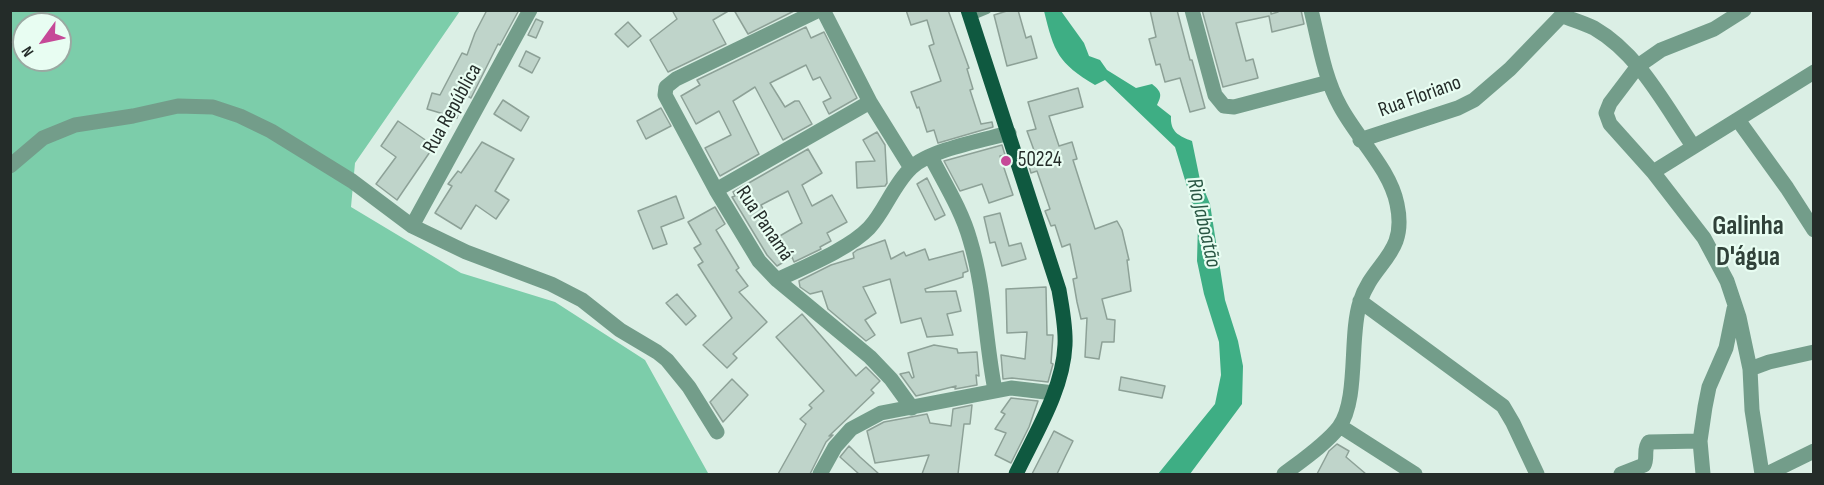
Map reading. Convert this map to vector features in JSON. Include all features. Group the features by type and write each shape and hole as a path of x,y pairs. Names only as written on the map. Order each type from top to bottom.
{"main road":[{"path":"969,14 1009,133 1059,290 1062,306 1065,345 1054,393 1016,474"}],"street":[{"name":"Rua República","path":"412,226 530,10"},
{"path":"821,10 870,102 911,168"},
{"name":"Rua Panamá","path":"821,10 676,79 664,91 666,101 759,261 777,280 870,357 891,379 912,408"},
{"path":"1192,10 1215,95 1224,106 1234,107 1329,82"},
{"path":"1284,474 1340,426 1350,393 1356,316 1360,301 1365,289 1398,241 1400,226 1393,188 1360,140 1339,105 1329,82 1311,10"},
{"path":"1744,10 1714,29 1661,50 1638,66 1610,103 1606,113 1610,124 1653,172 1704,238 1726,281 1735,304 1750,369 1752,410 1762,474"},
{"path":"1565,13 1592,27 1638,66 1693,146"},
{"name":"Rua Floriano","path":"1360,140 1458,108 1474,100 1510,69 1565,13"},
{"path":"1653,172 1814,72"},
{"path":"716,190 870,102"},
{"path":"10,166 43,138 75,125 178,106 213,108 240,116 271,131 352,181 412,226 466,252 551,284 582,300 620,330 667,360 689,387 717,432"},
{"path":"1738,120 1814,230"},
{"path":"777,280 851,242 867,230 911,168 949,149 1009,133"},
{"path":"931,156 963,218 970,239 985,305 995,390"},
{"path":"1360,301 1503,406 1537,474"},
{"path":"1703,474 1700,441 1709,387 1726,348 1735,304"},
{"path":"1750,369 1768,362 1814,352"},
{"path":"820,474 835,447 851,429 881,413 995,390 1018,388 1054,393"},
{"path":"1340,426 1415,474"},
{"path":"1621,474 1644,465 1646,447 1649,442 1700,441"},
{"path":"1767,474 1814,451"}],"lane":[{"path":"969,14 987,10"}],"shaded area":[{"path":"10,11 460,11 355,163 351,207 461,273 555,302 645,360 708,473 11,474"}],"water":[{"name":"Rio Jaboatão","path":"1044,11 1061,11 1084,43 1089,56 1100,60 1107,70 1136,88 1152,84 1160,94 1157,105 1171,116 1172,126 1176,133 1192,141 1200,180 1210,204 1225,300 1243,366 1242,404 1190,474 1158,474 1215,404 1221,375 1219,342 1204,294 1197,261 1198,223 1175,147 1105,80 1095,85 1065,63 1055,47"}],"building":[{"path":"487,10 519,10 500,45 498,44 471,98 464,94 457,118 427,109 432,93 440,95 462,53 467,55"},
{"path":"672,10 730,10 713,20 726,44 668,72 650,40 677,19"},
{"path":"734,10 796,10 748,34"},
{"path":"906,10 948,10 969,68 967,69 973,89 970,90 981,124 992,122 993,127 938,143 934,130 927,132 919,107 917,108 911,92 941,81 929,46 934,44 927,20 911,25"},
{"path":"1018,10 1026,38 1031,36 1037,58 1007,66 994,15"},
{"path":"1150,10 1177,10 1205,108 1190,112 1180,78 1165,82 1160,64 1156,65 1149,39 1156,37"},
{"path":"1202,10 1271,10 1271,14 1278,10 1301,10 1304,24 1272,32 1269,16 1236,23 1246,61 1253,59 1258,78 1223,87"},
{"path":"536,19 543,22 536,38 528,35"},
{"path":"628,22 641,36 628,47 615,34"},
{"path":"806,27 811,38 824,32 857,98 829,114 823,102 831,98 820,77 813,80 806,65 770,83 785,107 799,101 812,124 783,140 755,87 733,101 759,154 720,176 705,148 731,135 719,111 696,124 681,96 700,85 697,80"},
{"path":"526,51 540,58 532,73 519,66"},
{"path":"1078,88 1083,107 1049,116 1059,146 1072,142 1077,159 1073,160 1095,229 1117,221 1122,230 1129,260 1127,260 1131,291 1102,299 1107,319 1115,320 1114,342 1102,342 1099,359 1085,357 1087,318 1081,319 1077,302 1073,279 1077,278 1070,244 1062,247 1055,225 1051,226 1045,211 1050,209 1037,171 1031,173 1026,156 1035,153 1027,131 1036,129 1028,102"},
{"path":"503,100 529,117 521,131 494,114"},
{"path":"661,108 671,126 646,139 637,121"},
{"path":"398,121 434,146 397,200 376,184 396,157 381,146"},
{"path":"877,132 885,145 887,183 885,186 857,188 856,162 875,161 863,140"},
{"path":"482,142 514,159 495,191 509,200 496,219 476,205 461,229 435,213 452,186 448,184 458,171 461,173"},
{"path":"1002,145 1005,155 1000,156 1013,195 989,203 982,184 960,191 944,161"},
{"path":"808,149 822,173 802,185 812,206 832,195 847,222 827,233 831,241 820,247 821,249 794,262 792,257 777,266 767,255 732,197 735,196 733,192","holes":["788,191 802,223 778,237 761,205"]},
{"path":"927,178 945,215 935,220 917,184"},
{"path":"676,196 684,218 661,227 667,244 653,249 638,211"},
{"path":"715,207 725,224 716,230 739,268 736,270 748,286 739,292 767,322 733,354 737,358 727,368 703,345 732,318 698,265 703,262 694,248 701,244 688,222"},
{"path":"1000,213 1009,246 1021,243 1026,259 1002,266 995,242 990,243 984,217"},
{"path":"885,240 891,259 904,252 906,256 925,249 929,260 963,251 968,271 963,273 963,277 925,289 926,292 956,291 961,311 947,314 953,335 927,337 921,318 901,323 890,279 863,287 876,313 865,320 875,335 866,341 828,309 822,291 810,294 800,287 799,281 831,265 854,258 853,253 857,250"},
{"path":"1046,287 1047,335 1053,335 1051,363 1053,364 1048,382 1003,379 1001,355 1025,359 1027,332 1007,333 1006,289"},
{"path":"677,294 696,316 686,325 666,303"},
{"path":"802,314 856,376 866,367 880,381 871,390 874,393 829,436 833,435 826,442 810,474 778,474 806,424 800,419 812,408 809,405 824,391 776,337"},
{"path":"934,345 957,349 958,353 977,352 979,376 976,375 977,385 955,389 956,386 916,396 900,374 909,372 912,378 914,377 908,353"},
{"path":"1121,377 1165,386 1162,398 1119,390"},
{"path":"732,379 748,395 723,422 710,402"},
{"path":"1011,398 1038,401 1029,427 1011,463 995,455 1006,433 995,429 1005,414 1001,412"},
{"path":"972,405 970,424 964,424 958,474 922,474 929,455 875,463 867,431 884,422 927,414 930,423 951,426 953,409"},
{"path":"1054,431 1073,441 1057,474 1032,474"},
{"path":"1337,444 1349,451 1346,457 1366,474 1317,474 1329,451"},
{"path":"849,446 879,474 859,474 840,457"}],"place":[{"name":"50224","path":"1006,161"}],"district":[{"name":"Galinha D'água","path":"1748,242"}]}
